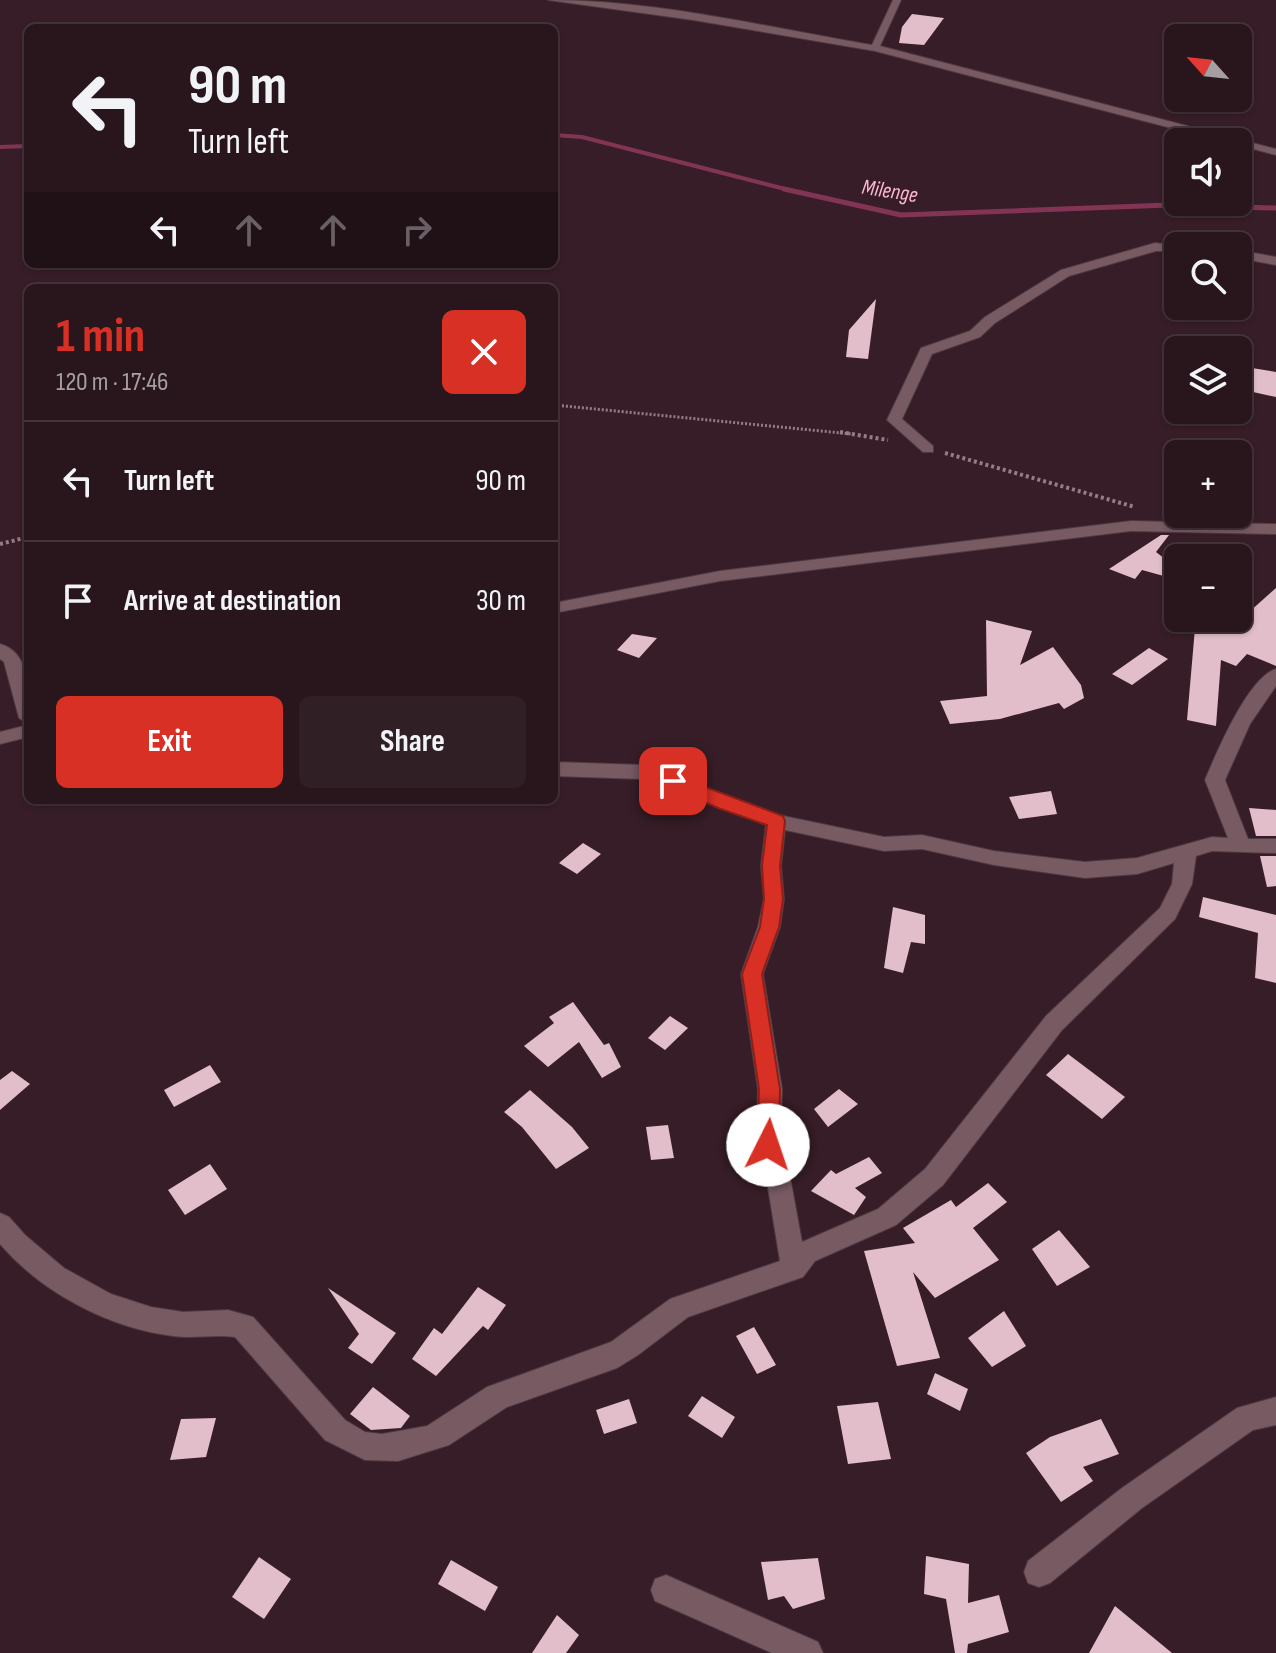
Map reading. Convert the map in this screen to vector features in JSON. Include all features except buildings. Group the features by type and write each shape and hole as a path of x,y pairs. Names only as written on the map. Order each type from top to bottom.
{"street":[{"path":"552,0 681,15 875,48 1276,152"},
{"path":"875,48 897,0"},
{"path":"928,449 894,420 926,351 975,334 990,320 1080,266 1164,247"},
{"path":"1252,257 1276,261"},
{"path":"558,607 735,574 1131,526 1276,529"},
{"path":"0,650 12,659 24,703"},
{"path":"1241,847 1215,780 1255,703 1276,675"},
{"path":"0,739 24,732"},
{"path":"0,739 24,743"},
{"path":"558,769 644,772 776,821 884,844 922,842 994,858 1085,870 1137,866 1212,844 1276,846"},
{"path":"776,821 771,866 774,899 769,927 752,974 770,1089 768,1145 779,1182 794,1268"},
{"path":"0,1225 28,1257 52,1274 120,1310 144,1319 175,1324 225,1323 246,1328 297,1385 322,1420 361,1446 381,1449 404,1447 433,1438 494,1398 608,1358 625,1349 676,1309 794,1268 806,1253 887,1217 934,1177 1054,1023 1173,906 1182,884 1186,851"},
{"path":"1039,1572 1132,1498 1236,1425 1247,1418 1276,1411"},
{"path":"666,1590 807,1653"}],"path":[{"path":"558,405 836,431 928,449 1143,509"},
{"path":"0,544 24,538"}],"waterway":[{"name":"Milenge","path":"558,135 582,137 793,191"},
{"name":"Milenge","path":"0,147 24,146"},
{"name":"Milenge","path":"784,189 793,191"},
{"name":"Milenge","path":"793,191 901,215 1169,205 1276,208"}],"route":[{"path":"673,781 724,804 776,821 771,866 774,899 769,927 752,974 770,1089 768,1145"}]}
